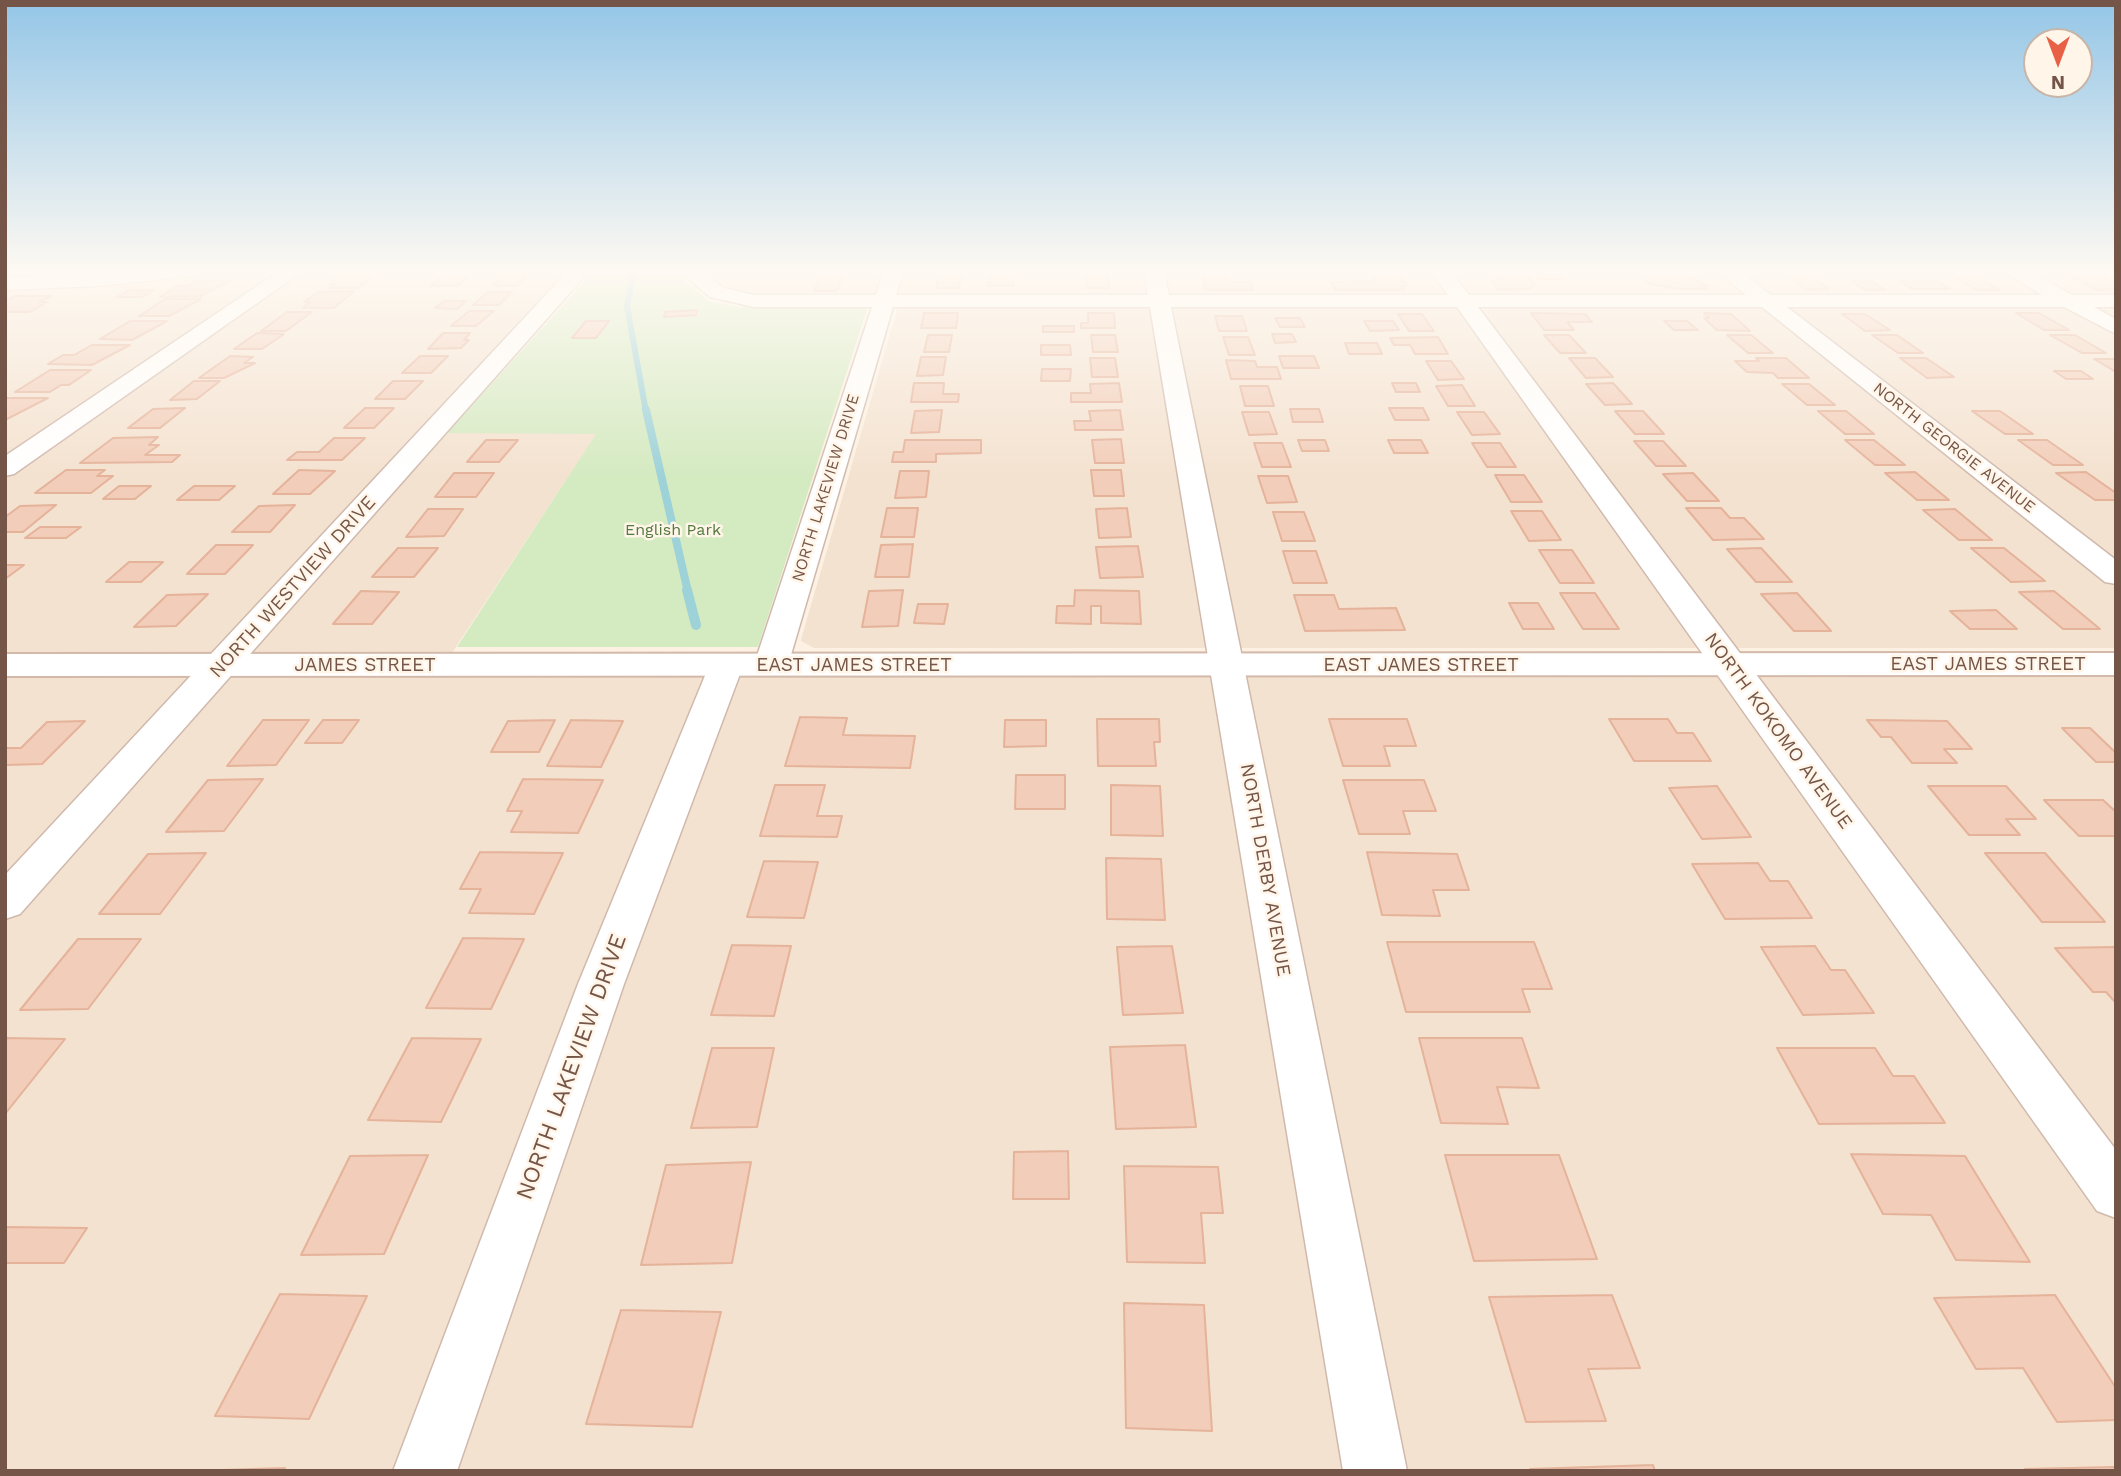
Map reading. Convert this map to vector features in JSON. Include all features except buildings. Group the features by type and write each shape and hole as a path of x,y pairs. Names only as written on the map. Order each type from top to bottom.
{"street":[{"path":"5,468 194,339"},
{"name":"NORTH WESTVIEW DRIVE","path":"5,903 518,339"},
{"name":"NORTH LAKEVIEW DRIVE","path":"425,1471 601,984 748,666 870,339"},
{"name":"NORTH DERBY AVENUE","path":"1166,339 1375,1471"},
{"name":"NORTH KOKOMO AVENUE","path":"1490,339 2116,1193"},
{"name":"NORTH GEORGIE AVENUE","path":"1814,339 2116,575"},
{"name":"EAST JAMES STREET","path":"748,666 2116,664"},
{"name":"JAMES STREET","path":"5,665 748,666"}],"shaded area":[{"path":"5,339 531,339 448,433 597,433 444,665 2116,664 2116,1471 5,1471"},
{"path":"889,339 2116,339 2116,648 814,648 801,641"}],"green space":[{"name":"English Park","path":"532,339 857,339 758,647 457,647 596,434 447,433"}],"waterway":[{"path":"633,339 646,412"},
{"path":"646,410 688,592"},
{"path":"687,590 696,625"}]}
